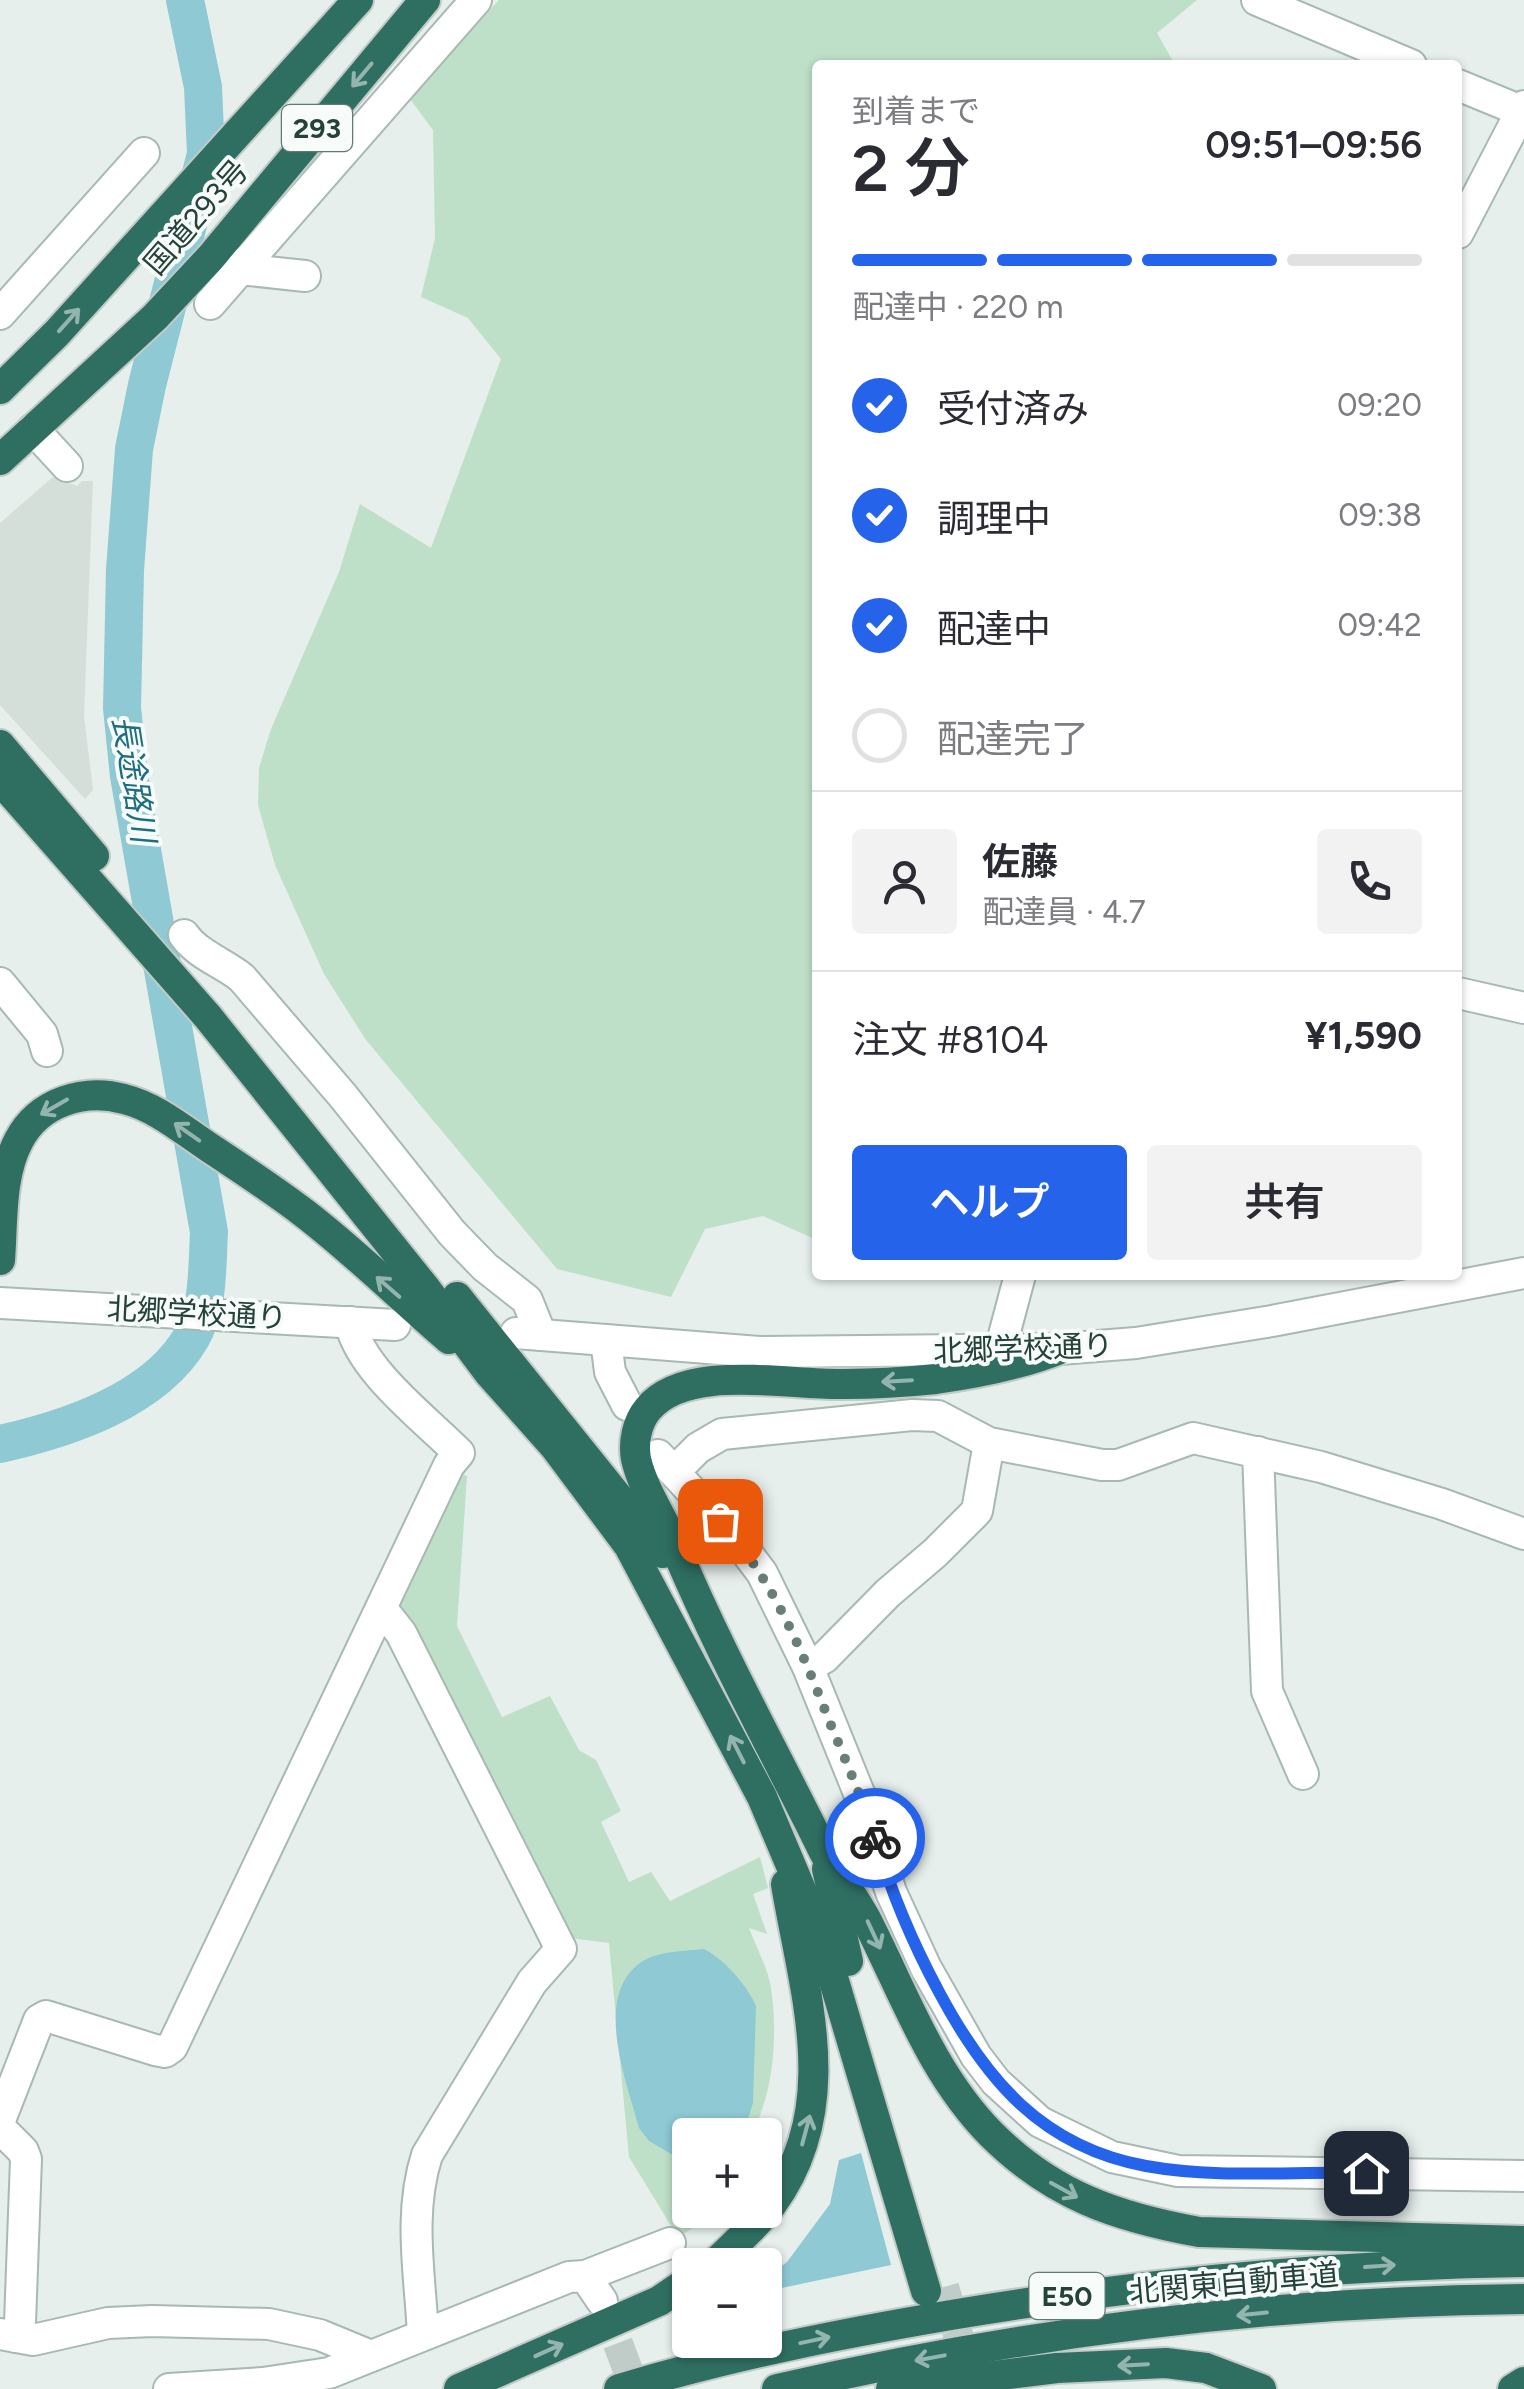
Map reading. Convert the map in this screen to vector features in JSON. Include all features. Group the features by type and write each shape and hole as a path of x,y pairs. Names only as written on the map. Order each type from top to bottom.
{"highway":[{"name":"国道293号","path":"0,389 144,239 358,0"},
{"name":"国道293号","path":"0,460 128,344 211,257 425,0"},
{"path":"0,745 115,895 627,1507 696,1600"},
{"path":"0,780 115,895"},
{"path":"212,1008 489,1373 555,1448 628,1546 720,1716 779,1837 821,1936 935,2289 840,1934 823,1852"},
{"path":"0,1260 10,1162 28,1127 53,1106 88,1095 127,1099 226,1158 306,1215 489,1373"},
{"path":"1060,1349 1010,1366 934,1379 843,1384 729,1380 695,1383 666,1394 646,1412 638,1426 636,1458 696,1600 804,1807 823,1852 864,1916 938,2064 991,2134 1060,2188 1115,2213 1199,2232 1524,2241"},
{"path":"729,2248 772,2204 792,2171 806,2135 812,2103 813,2027 779,1837"},
{"name":"北関東自動車道","path":"619,2389 710,2361 869,2328 1051,2298 1405,2264 1524,2262"},
{"path":"459,2389 672,2292"},
{"name":"北関東自動車道","path":"777,2389 850,2372 1074,2334 1267,2312 1524,2299"},
{"path":"891,2389 1057,2368 1166,2364 1206,2368 1261,2389"},
{"path":"1512,2389 1524,2382"}],"street":[{"path":"210,304 476,0"},
{"path":"1257,0 1399,60"},
{"path":"1462,86 1523,109 1462,225"},
{"path":"0,314 144,153"},
{"path":"243,263 249,270 305,276"},
{"path":"33,429 67,466"},
{"name":"北郷学校通り","path":"184,936 192,946 242,978 452,1233 485,1268 528,1300 528,1334 759,1352 1060,1349 1136,1343 1272,1322 1524,1272"},
{"path":"0,983 42,1034 47,1050"},
{"path":"1462,994 1524,1008"},
{"path":"1003,1351 1019,1280"},
{"name":"北郷学校通り","path":"0,1303 395,1325"},
{"path":"0,2120 39,2020 46,2016 155,2050 164,2052 172,2047 458,1453 365,1359 350,1322"},
{"path":"606,1340 610,1372 628,1405"},
{"path":"1524,1534 1442,1504 1258,1452 1193,1438 1118,1465 1102,1466 989,1443 938,1416 912,1415 722,1434 666,1463 738,1540 762,1573 808,1667 860,1798 891,1892 926,1968 976,2056 996,2082 1040,2122 1112,2157 1178,2171 1524,2176"},
{"path":"808,1667 824,1658 888,1592 977,1511 989,1443"},
{"path":"1258,1452 1267,1691 1303,1774"},
{"path":"382,1609 401,1633 561,1949 532,1982 427,2155 417,2186 415,2213 422,2335"},
{"path":"0,2128 26,2159 20,2323 8,2336"},
{"path":"169,2389 301,2379 329,2373 569,2277 594,2289 670,2243"},
{"path":"8,2336 32,2340 108,2323 269,2324 320,2335 370,2356"}],"shaded area":[{"path":"53,477 77,486 82,481 93,481 84,716 93,790 85,799 0,705 0,523"}],"green space":[{"path":"499,0 1197,0 1157,33 1172,60 812,60 812,1238 763,1216 705,1229 671,1297 557,1269 366,1040 324,974 275,865 258,805 259,768 271,729 339,572 360,504 431,548 501,359 468,318 421,297 435,238 433,130 410,99"},
{"path":"460,1473 467,1476 457,1626 502,1717 550,1696 579,1750 596,1760 621,1811 601,1822 629,1882 651,1872 670,1901 760,1857 768,1888 753,1894 767,1934 749,1928 771,1988 774,2044 765,2101 759,2118 672,2118 672,2227 629,2157 609,1943 569,1938 398,1609"}],"water":[{"path":"704,1949 734,1974 756,2006 753,2103 748,2118 672,2118 672,2154 649,2141 639,2128 621,2064 616,2016 627,1976 643,1961 665,1953"},
{"path":"861,2153 891,2265 782,2288 782,2266 830,2204 839,2160"}],"waterway":[{"name":"長途路川","path":"0,1444 53,1430 107,1409 155,1379 191,1338 206,1286 209,1232 129,776 122,708 125,570 134,449 206,154 203,87 185,0"}],"tunnel":[{"path":"944,2287 970,2375"},
{"path":"602,2301 635,2389"}],"way so far":[{"path":"720,1521 752,1558 775,1597 808,1667 875,1838"}],"route":[{"path":"875,1838 891,1892 952,2016 996,2082 1040,2122 1112,2157 1178,2171 1366,2173"}]}
